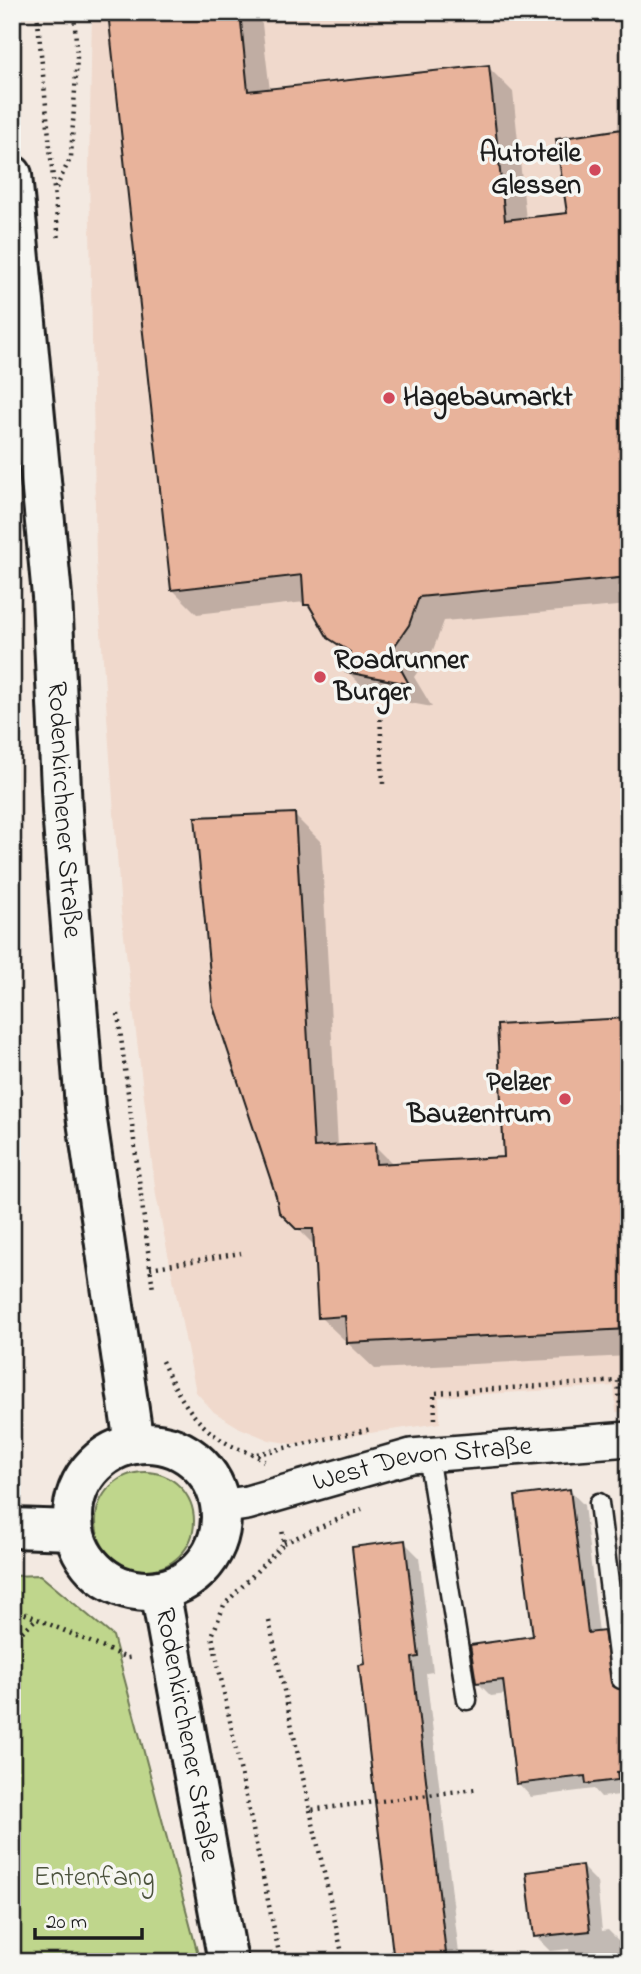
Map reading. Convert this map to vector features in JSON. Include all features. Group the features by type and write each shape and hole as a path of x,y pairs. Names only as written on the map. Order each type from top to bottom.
{"main road":[{"name":"Rodenkirchener Straße","path":"12,175 52,596 62,810 85,1107 134,1444"},
{"path":"134,1444 171,1447 194,1460 210,1479 220,1507 216,1545 202,1568 176,1585 160,1590 132,1590 107,1580 86,1561 73,1530 76,1493 89,1471 110,1452 134,1444"},
{"path":"12,1528 73,1530"},
{"name":"Rodenkirchener Straße","path":"160,1590 228,1962"}],"street":[{"name":"West Devon Straße","path":"220,1507 277,1494 411,1456 629,1439"}],"lane":[{"path":"428,1455 467,1700"},
{"path":"599,1503 621,1679"}],"path":[{"path":"37,12 56,189 59,244"},
{"path":"56,189 71,157 77,56 74,12"},
{"path":"380,712 383,784"},
{"path":"118,1007 153,1295"},
{"path":"150,1268 241,1253"},
{"path":"161,1349 163,1362 191,1415 231,1446 256,1454 269,1465 277,1494 284,1543"},
{"path":"422,1421 435,1419 433,1392 618,1381 620,1408 629,1407"},
{"path":"256,1454 373,1428"},
{"path":"281,1962 212,1636 224,1605 284,1543 371,1505"},
{"path":"12,1608 127,1658 172,1651 212,1636"},
{"path":"12,1640 36,1619"},
{"path":"269,1621 344,1962"},
{"path":"310,1810 476,1789"}],"shaded area":[{"path":"92,12 629,12 629,1412 616,1412 614,1386 439,1397 440,1423 293,1444 269,1440 240,1428 214,1412 196,1392 156,1195 121,911 96,562 89,170"}],"green space":[{"path":"145,1472 164,1476 180,1486 190,1502 194,1521 190,1540 180,1556 164,1566 145,1570 126,1566 110,1556 100,1540 96,1521 100,1502 110,1486 126,1476"},
{"name":"Entenfang","path":"40,1575 113,1636 200,1962 12,1962 12,1576"}],"building":[{"name":"Hagebaumarkt","path":"108,12 240,12 248,91 489,65 505,220 567,213 556,139 629,128 629,577 419,597 409,625 391,651 409,684 346,672 350,652 328,638 309,605 304,605 302,575 171,590"},
{"name":"Pelzer Bauzentrum","path":"295,813 314,1147 375,1143 376,1164 504,1157 497,1025 627,1018 629,1329 347,1343 345,1316 318,1318 313,1229 296,1229 279,1212 213,1006 195,817"},
{"path":"570,1489 588,1633 604,1631 612,1685 622,1690 629,1687 629,1771 617,1772 618,1780 586,1784 585,1776 516,1784 503,1680 476,1683 470,1645 533,1636 515,1496"},
{"path":"405,1540 419,1657 412,1658 447,1962 394,1962 359,1665 365,1664 352,1547"},
{"path":"582,1865 590,1931 534,1937 526,1872"}],"place":[{"name":"Autoteile Glessen","path":"595,170"},
{"name":"Hagebaumarkt","path":"389,398"},
{"name":"Roadrunner Burger","path":"320,677"},
{"name":"Pelzer Bauzentrum","path":"565,1099"}]}
